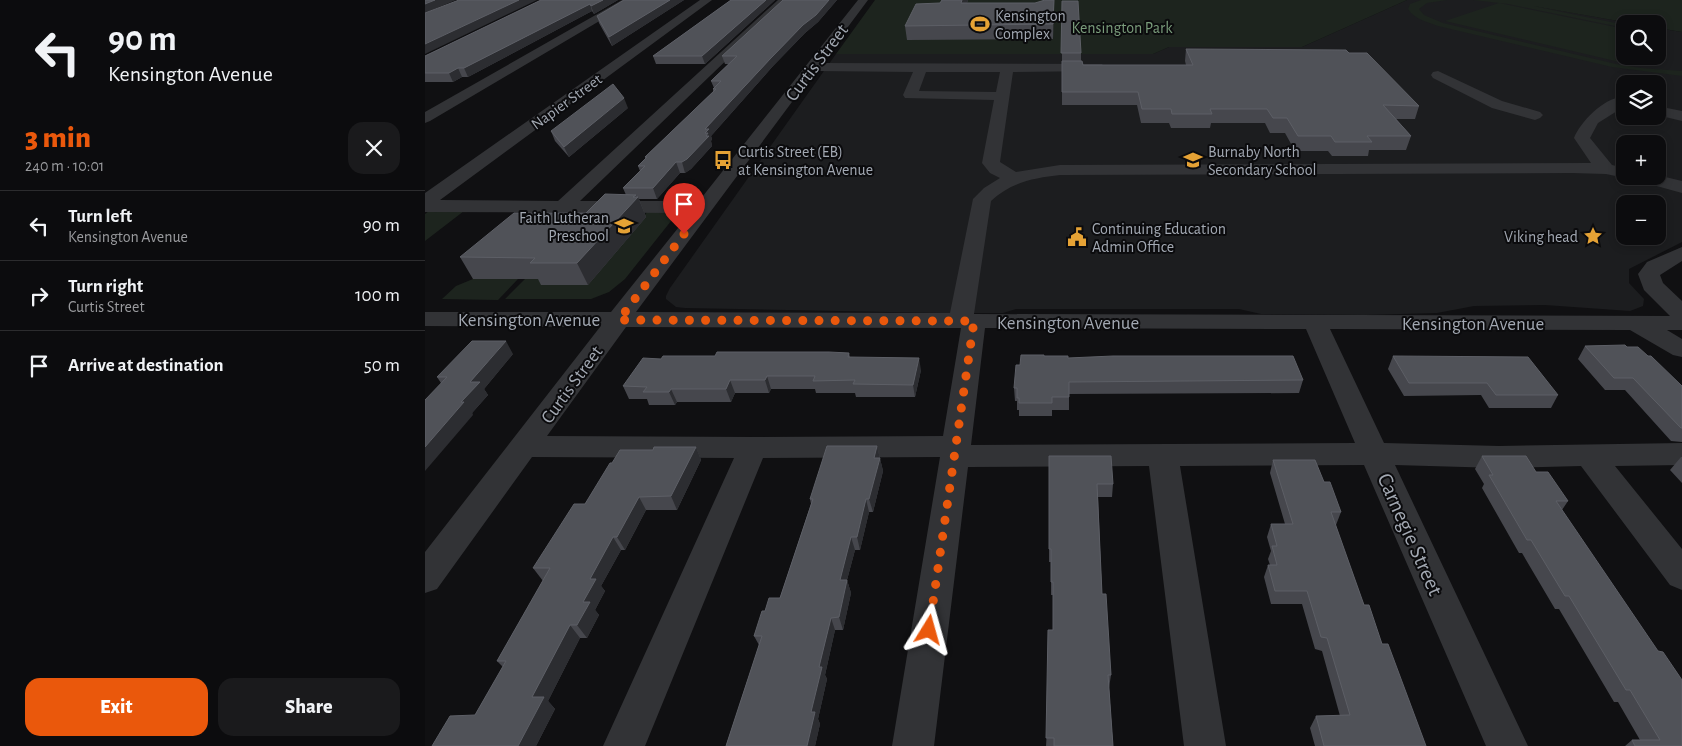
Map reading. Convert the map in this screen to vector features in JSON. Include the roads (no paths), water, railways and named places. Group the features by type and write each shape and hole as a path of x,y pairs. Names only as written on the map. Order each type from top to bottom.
{"street":[{"path":"425,118 630,0"},
{"name":"Napier Street","path":"425,202 707,0"},
{"path":"562,207 784,0"},
{"name":"Curtis Street","path":"425,578 863,0"},
{"path":"812,67 1111,67"},
{"path":"921,68 910,95 1003,96"},
{"path":"1007,68 991,163 996,169 1014,178"},
{"path":"1438,75 1485,100 1516,112 1535,115"},
{"path":"1606,169 1582,138 1591,120 1616,105"},
{"path":"1666,112 1682,116"},
{"path":"913,746 955,451 967,321 982,199 993,188 1014,178 1036,172 1060,170 1553,168 1606,169 1616,171"},
{"path":"1666,182 1682,186"},
{"path":"425,206 705,207"},
{"path":"1682,253 1655,267 1649,274 1652,285 1682,314"},
{"name":"Kensington Avenue","path":"434,319 967,321 1026,311 1315,323 1682,323"},
{"path":"425,336 434,319"},
{"name":"Carnegie Street","path":"1315,323 1507,746"},
{"path":"1635,323 1682,349"},
{"path":"526,446 955,451 1163,456 1375,454 1499,457 1682,454"},
{"path":"624,746 753,448"},
{"path":"1589,455 1682,575"},
{"path":"1163,456 1205,746"}],"place":[{"name":"Kensington Complex","path":"980,24"},
{"name":"Curtis Street (EB) at Kensington Avenue","path":"723,160"},
{"name":"Burnaby North Secondary School","path":"1193,160"},
{"name":"Faith Lutheran Preschool","path":"624,226"},
{"name":"Viking head","path":"1593,236"},
{"name":"Continuing Education Admin Office","path":"1077,237"}],"park label":[{"name":"Kensington Park","path":"1122,27"}]}
